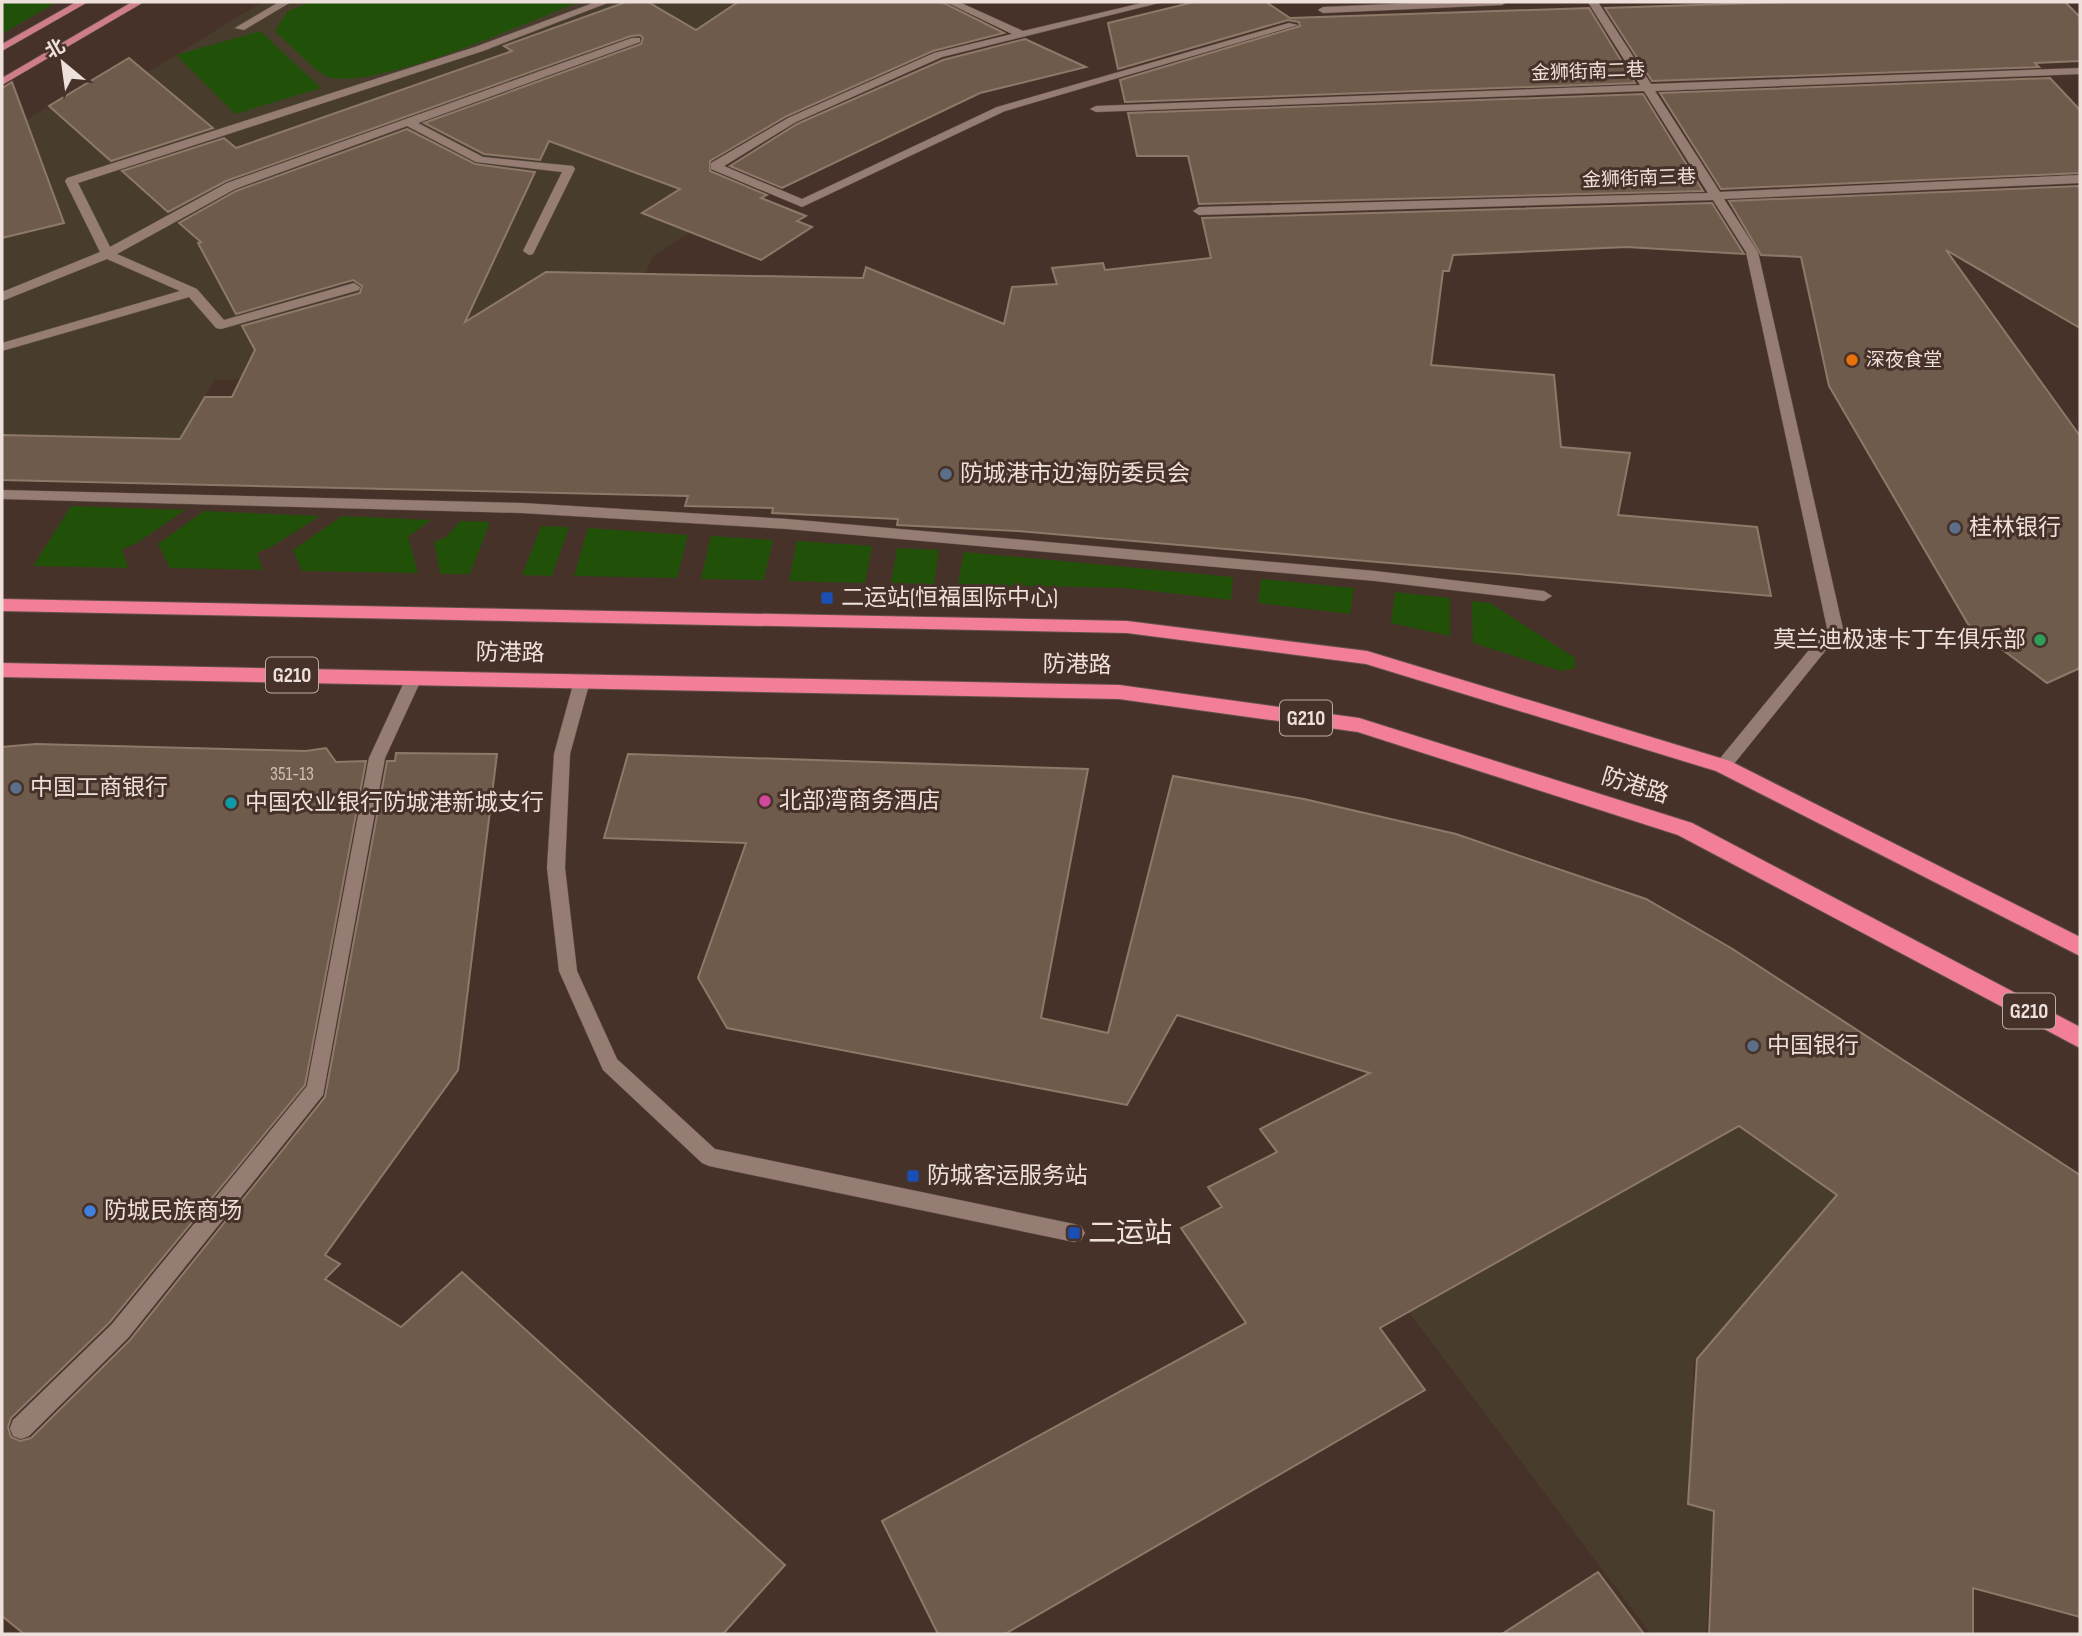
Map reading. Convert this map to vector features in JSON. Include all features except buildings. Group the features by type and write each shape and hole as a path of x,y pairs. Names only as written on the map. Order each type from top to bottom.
{"highway":[{"name":"防港路","path":"2,605 1127,627 1367,658 1723,766 2080,947"},
{"name":"防港路","path":"2,670 1119,692 1359,725 1685,829 2080,1038"}],"main road":[{"path":"2,48 83,2"},
{"path":"2,82 139,2"}],"street":[{"path":"240,28 286,2"},
{"path":"354,287 221,325 192,292 107,254 71,181 479,49 605,2"},
{"path":"951,2 1023,35"},
{"path":"1158,2 938,55 792,120 715,166 802,203 1001,109 1293,25"},
{"path":"1323,10 1502,2"},
{"path":"1593,2 1752,252 1835,629 1723,766"},
{"path":"2,297 107,254 231,186 636,40"},
{"name":"金狮街南二巷","path":"1096,109 2080,71"},
{"path":"408,122 480,160 569,169 528,251"},
{"name":"金狮街南三巷","path":"1199,211 1716,196 2080,179"},
{"path":"2,347 192,292"},
{"path":"2,494 522,508 787,524 1400,579 1544,596"},
{"path":"21,1428 120,1331 316,1089 377,758 414,678"},
{"path":"582,681 562,754 556,868 568,971 610,1064 709,1157 1074,1233"}],"shaded area":[{"path":"262,2 942,2 986,22 786,110 695,170 752,193 653,256 634,301 625,494 2,480 2,173 38,153 2,142 2,135 74,91 106,98","holes":["299,378 288,399 205,397 214,380"]},
{"path":"1646,899 1731,948 1837,1195 1693,1364 1694,1403 1688,1503 1714,1511 1706,1634 1651,1634 1345,1227 1600,1028"}],"green space":[{"path":"2,2 57,2 2,34"},
{"path":"312,2 579,2 415,65 351,79 323,75 275,31 288,11"},
{"path":"260,31 321,88 235,114 176,55"},
{"path":"71,506 185,510 137,543 122,549 128,568 33,566"},
{"path":"204,511 320,516 257,553 263,570 170,568 158,544"},
{"path":"342,516 431,520 408,537 418,573 302,571 293,550"},
{"path":"460,521 490,522 470,574 440,574 434,542 446,537"},
{"path":"541,526 569,527 552,576 522,575"},
{"path":"588,528 688,535 677,578 574,576"},
{"path":"711,536 773,540 764,580 701,579"},
{"path":"797,541 872,546 865,583 789,581"},
{"path":"897,548 939,550 934,584 891,583"},
{"path":"964,552 1233,577 1231,600 1125,588 958,584"},
{"path":"1261,579 1354,588 1350,614 1258,603"},
{"path":"1395,592 1450,598 1450,636 1391,623"},
{"path":"1472,601 1490,603 1575,658 1575,668 1561,671 1473,643"}],"place":[{"name":"深夜食堂","path":"1852,360"},
{"name":"防城港市边海防委员会","path":"946,474"},
{"name":"桂林银行","path":"1955,528"},
{"name":"二运站(恒福国际中心)","path":"827,598"},
{"name":"莫兰迪极速卡丁车俱乐部","path":"2040,640"},
{"name":"中国工商银行","path":"16,788"},
{"name":"北部湾商务酒店","path":"765,801"},
{"name":"中国农业银行防城港新城支行","path":"231,803"},
{"name":"中国银行","path":"1753,1046"},
{"name":"防城客运服务站","path":"913,1176"},
{"name":"防城民族商场","path":"90,1211"},
{"name":"二运站","path":"1074,1233"}]}
